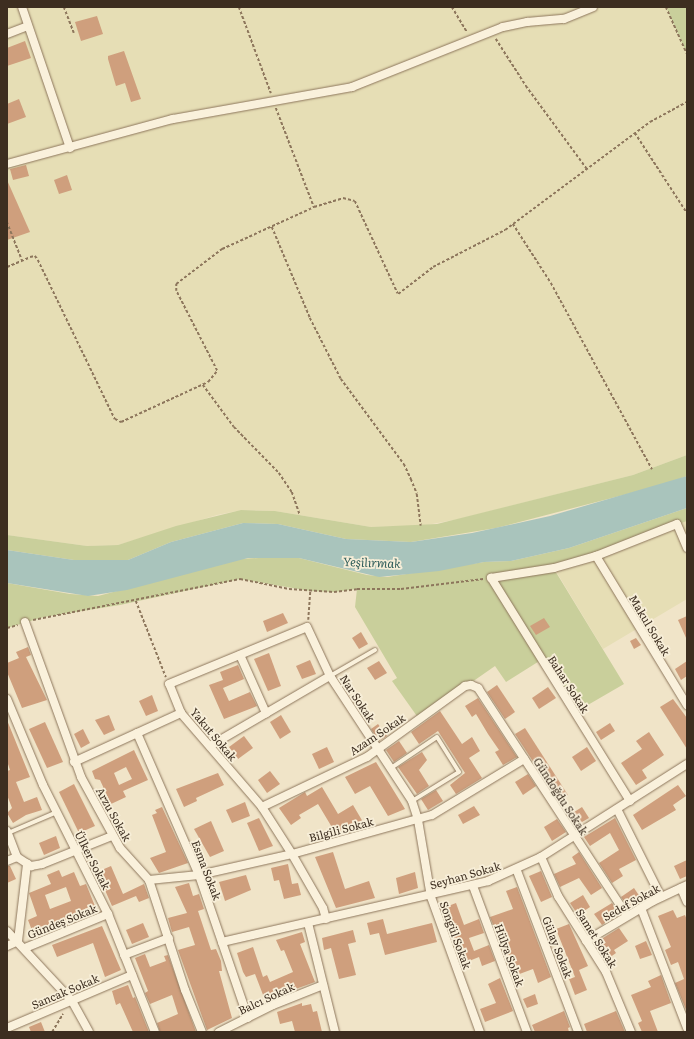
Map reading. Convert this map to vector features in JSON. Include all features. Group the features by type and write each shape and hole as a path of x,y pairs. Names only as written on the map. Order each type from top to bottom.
{"street":[{"path":"22,7 70,148"},
{"path":"7,164 180,118 274,102 369,81 491,31 516,23 564,19 593,7"},
{"path":"7,34 28,26"},
{"path":"491,578 533,573 596,556 677,524 687,548"},
{"name":"Makul Sokak","path":"596,556 687,705"},
{"name":"Bahar Sokak","path":"491,578 630,801"},
{"name":"Arzu Sokak","path":"25,622 74,762 112,836 149,880 185,990 202,1032"},
{"path":"169,684 307,627"},
{"name":"Nar Sokak","path":"307,627 330,676 412,801 418,820"},
{"path":"240,655 266,713"},
{"path":"210,746 330,676"},
{"name":"Yakut Sokak","path":"169,684 181,713 262,807 292,854 323,908 326,919"},
{"name":"Azam Sokak","path":"262,807 367,757 464,686 471,685 478,688"},
{"name":"Gündoğdu Sokak","path":"478,688 627,916"},
{"name":"Ülker Sokak","path":"7,699 57,812 108,914 154,1032"},
{"path":"74,762 181,713"},
{"name":"Esma Sokak","path":"137,733 199,875 248,1018"},
{"name":"Bilgili Sokak","path":"149,880 199,875 292,854 418,820 432,815 524,759"},
{"name":"Seyhan Sokak","path":"222,942 473,886 517,871 686,766"},
{"path":"617,809 661,897"},
{"name":"Songül Sokak","path":"418,820 431,896 480,1032"},
{"path":"7,832 18,857 26,864 42,864 112,836"},
{"path":"7,861 18,857"},
{"name":"Samet Sokak","path":"541,857 558,896 612,984 631,1032"},
{"path":"18,941 26,864"},
{"name":"Gülay Sokak","path":"517,871 578,1032"},
{"name":"Hülya Sokak","path":"473,886 527,1032"},
{"path":"684,887 687,902"},
{"name":"Sedef Sokak","path":"586,940 661,897 684,887"},
{"path":"641,908 687,1028"},
{"name":"Gündeş Sokak","path":"25,948 108,914"},
{"path":"308,923 335,1032"},
{"path":"7,931 25,948 72,1001 89,1032"},
{"path":"124,955 169,938"},
{"name":"Gündeş Sokak","path":"7,946 18,941"},
{"name":"Sancak Sokak","path":"7,1028 132,975"},
{"name":"Balcı Sokak","path":"218,1032 323,985"}],"lane":[{"path":"330,676 375,650"},
{"path":"391,768 437,737 459,772 412,801"},
{"path":"7,832 57,812"}],"path":[{"path":"64,7 74,33"},
{"path":"239,7 314,207"},
{"path":"452,7 458,21 472,38"},
{"path":"666,7 687,54"},
{"path":"491,31 526,86 587,169"},
{"path":"7,267 35,256 38,260 115,419 121,422 203,384 217,371 179,297 176,284 222,249 314,207 343,198 355,201 398,294 433,267 513,224 635,133 687,102"},
{"path":"635,133 687,213"},
{"path":"7,222 22,260"},
{"path":"513,224 551,283 652,469"},
{"path":"272,226 310,318 334,366 358,405 404,464 418,494 421,526"},
{"path":"203,384 234,427 279,473 292,492 300,515"},
{"path":"7,628 25,622 240,579 310,591 401,589 491,578"},
{"path":"307,627 310,591"},
{"path":"136,601 169,684"},
{"path":"52,1032 72,1001"}],"shaded area":[{"path":"7,7 666,7 687,54 687,455 633,475 459,519 421,526 371,527 275,511 242,510 217,515 118,545 87,546 7,535"},
{"path":"687,521 687,599 603,649 554,568"}],"green space":[{"path":"666,7 687,7 687,54"},
{"path":"687,455 687,476 666,484 496,528 411,542 346,539 278,524 243,523 171,542 128,560 74,560 7,550 7,535 87,546 118,545 176,526 241,510 275,511 371,527 437,524 633,475"},
{"path":"687,508 687,521 554,569 624,684 574,713 541,660 506,682 495,666 419,719 392,681 397,678 355,607 357,589 334,592 310,591 240,579 120,605 44,617 7,628 7,583 70,594 98,596 239,559 277,557 299,558 367,575 387,577 484,562 511,561 569,548"}],"water":[{"name":"Yeşilırmak","path":"687,476 687,508 569,548 511,561 484,562 439,571 379,577 299,558 248,558 127,590 88,596 7,583 7,550 74,560 128,560 171,542 243,523 278,524 346,539 411,542 472,533 550,516"}],"building":[{"path":"97,16 103,34 81,41 75,22"},
{"path":"25,41 31,58 7,66 7,48"},
{"path":"124,51 141,99 131,102 125,83 116,86 108,59 108,56"},
{"path":"19,99 26,117 7,124 7,104"},
{"path":"26,165 29,176 13,180 10,169"},
{"path":"67,175 72,190 59,194 54,180"},
{"path":"7,180 30,232 7,240"},
{"path":"283,613 288,623 267,632 263,621"},
{"path":"687,616 687,640 678,620"},
{"path":"544,618 550,627 536,635 530,626"},
{"path":"361,632 368,644 359,649 352,638"},
{"path":"636,638 641,645 634,649 630,641"},
{"path":"28,647 31,655 26,657 47,700 22,708 7,672 7,663 19,658 16,652"},
{"path":"269,653 281,686 268,691 254,659"},
{"path":"310,660 316,674 302,679 296,666"},
{"path":"379,661 387,673 375,680 367,668"},
{"path":"687,661 687,676 681,680 675,669"},
{"path":"238,665 244,679 223,688 229,701 250,692 257,706 224,719 209,685 223,680 220,672"},
{"path":"497,685 515,712 505,719 487,692"},
{"path":"548,687 556,698 539,709 532,698"},
{"path":"152,695 158,711 146,716 139,701"},
{"path":"478,698 517,757 503,765 495,752 499,750 476,714 472,717 465,706"},
{"path":"673,699 687,718 687,749 660,707"},
{"path":"440,711 462,744 472,737 480,751 469,758 482,778 456,794 450,785 465,773 438,731 419,744 411,732"},
{"path":"109,715 115,730 104,735 95,720"},
{"path":"281,715 291,732 280,739 270,722"},
{"path":"7,720 30,777 16,782 24,802 37,797 42,810 26,815 13,823 7,813 12,808 7,795 7,771 10,770 7,761"},
{"path":"45,722 63,762 47,768 29,729"},
{"path":"610,723 615,731 601,740 596,732"},
{"path":"378,724 387,736 379,741 371,729"},
{"path":"525,728 568,795 559,801 515,734"},
{"path":"83,729 90,743 81,748 74,734"},
{"path":"649,732 664,755 642,770 647,778 636,785 621,763 642,749 636,741"},
{"path":"244,736 253,748 238,759 229,747"},
{"path":"399,741 407,753 394,762 386,750"},
{"path":"327,747 334,762 319,769 312,754"},
{"path":"587,747 596,761 581,771 572,757"},
{"path":"134,750 148,780 123,791 126,797 111,804 100,780 95,779 92,771","holes":["126,767 132,779 119,785 114,773"]},
{"path":"422,752 427,760 419,770 429,786 417,794 398,767"},
{"path":"376,762 405,809 388,816 370,786 355,794 345,777"},
{"path":"270,771 280,784 267,793 258,780"},
{"path":"218,773 224,785 196,798 197,801 184,807 176,789"},
{"path":"528,774 536,786 523,795 515,782"},
{"path":"74,784 95,826 79,833 59,792"},
{"path":"678,785 686,796 673,805 676,810 642,830 633,815"},
{"path":"322,787 338,814 353,805 363,822 336,834 318,804 299,815 301,818 291,825 279,808 305,792 307,796"},
{"path":"436,790 443,801 428,810 421,799"},
{"path":"245,802 250,816 232,823 226,810"},
{"path":"474,806 480,815 463,824 458,815"},
{"path":"162,807 188,863 159,873 150,858 166,852 152,815 157,813 155,810"},
{"path":"582,807 589,818 575,826 568,816"},
{"path":"259,818 273,846 259,851 247,823"},
{"path":"615,818 636,860 619,869 623,876 612,883 599,863 619,850 610,833 590,846 584,837"},
{"path":"557,819 566,832 552,841 544,827"},
{"path":"211,821 224,851 210,857 194,829"},
{"path":"56,836 60,848 44,855 39,843"},
{"path":"333,852 345,889 369,881 375,898 336,908 315,857"},
{"path":"579,852 602,888 591,895 579,878 560,887 554,874 576,864 572,857"},
{"path":"687,860 687,876 680,879 674,866"},
{"path":"288,864 292,884 298,883 301,895 284,899 279,880 274,881 271,868"},
{"path":"7,866 10,866 16,879 7,883"},
{"path":"111,866 123,894 144,884 149,898 139,902 136,896 112,906 97,872"},
{"path":"59,870 62,877 74,872 80,886 86,884 97,911 84,916 83,913 33,933 28,920 37,916 29,893 51,884 47,875","holes":["66,887 71,901 50,909 45,895"]},
{"path":"541,871 552,897 541,902 529,876"},
{"path":"415,872 418,888 399,894 396,878"},
{"path":"246,875 251,890 225,901 219,882"},
{"path":"189,883 193,896 199,894 204,909 198,911 211,950 216,949 221,961 222,971 219,971 232,1018 207,1030 178,950 195,945 189,927 172,932 168,918 187,913 175,887"},
{"path":"517,887 551,977 538,983 533,969 514,976 490,917 513,909 506,891"},
{"path":"634,888 642,900 629,908 621,897"},
{"path":"583,895 590,907 578,915 570,903"},
{"path":"456,903 464,925 479,919 484,933 469,938 474,951 489,945 495,961 482,966 479,957 464,963 443,908"},
{"path":"612,903 619,913 602,925 594,914"},
{"path":"673,910 677,918 685,915 687,920 687,1012 675,983 684,979 678,962 671,965 665,950 671,947 658,916"},
{"path":"383,919 387,934 432,923 437,942 385,955 379,933 370,935 367,923"},
{"path":"143,923 149,937 132,944 126,930"},
{"path":"569,924 588,966 579,970 587,990 575,995 569,979 575,977 556,929"},
{"path":"102,926 121,970 105,977 93,943 57,957 52,945"},
{"path":"619,928 628,941 614,950 616,953 606,960 595,943"},
{"path":"353,930 356,942 348,944 356,975 339,979 331,948 324,950 322,938"},
{"path":"302,932 305,942 300,944 315,982 265,1000 255,974 246,977 237,953 253,947 263,977 267,975 270,982 293,972 284,950 281,951 276,940"},
{"path":"646,941 652,955 640,959 635,946"},
{"path":"145,954 150,967 166,961 164,956 168,955 196,1032 160,1032 157,1023 178,1014 172,995 150,1004 145,993 148,991 135,958"},
{"path":"661,975 671,1003 650,1011 658,1032 642,1032 638,1023 642,1021 631,995 651,987 648,981"},
{"path":"500,978 513,1011 485,1022 480,1009 496,1003 488,984"},
{"path":"128,985 133,998 135,997 149,1032 133,1032 120,1003 116,1005 112,991"},
{"path":"535,994 538,1004 527,1008 523,999"},
{"path":"302,1003 302,1006 311,1004 313,1012 317,1011 322,1032 295,1032 292,1021 280,1024 277,1012"},
{"path":"564,1011 570,1027 568,1028 569,1032 535,1032 532,1025"},
{"path":"616,1011 625,1032 587,1032 584,1024"},
{"path":"41,1022 45,1032 31,1032 29,1027"}]}
